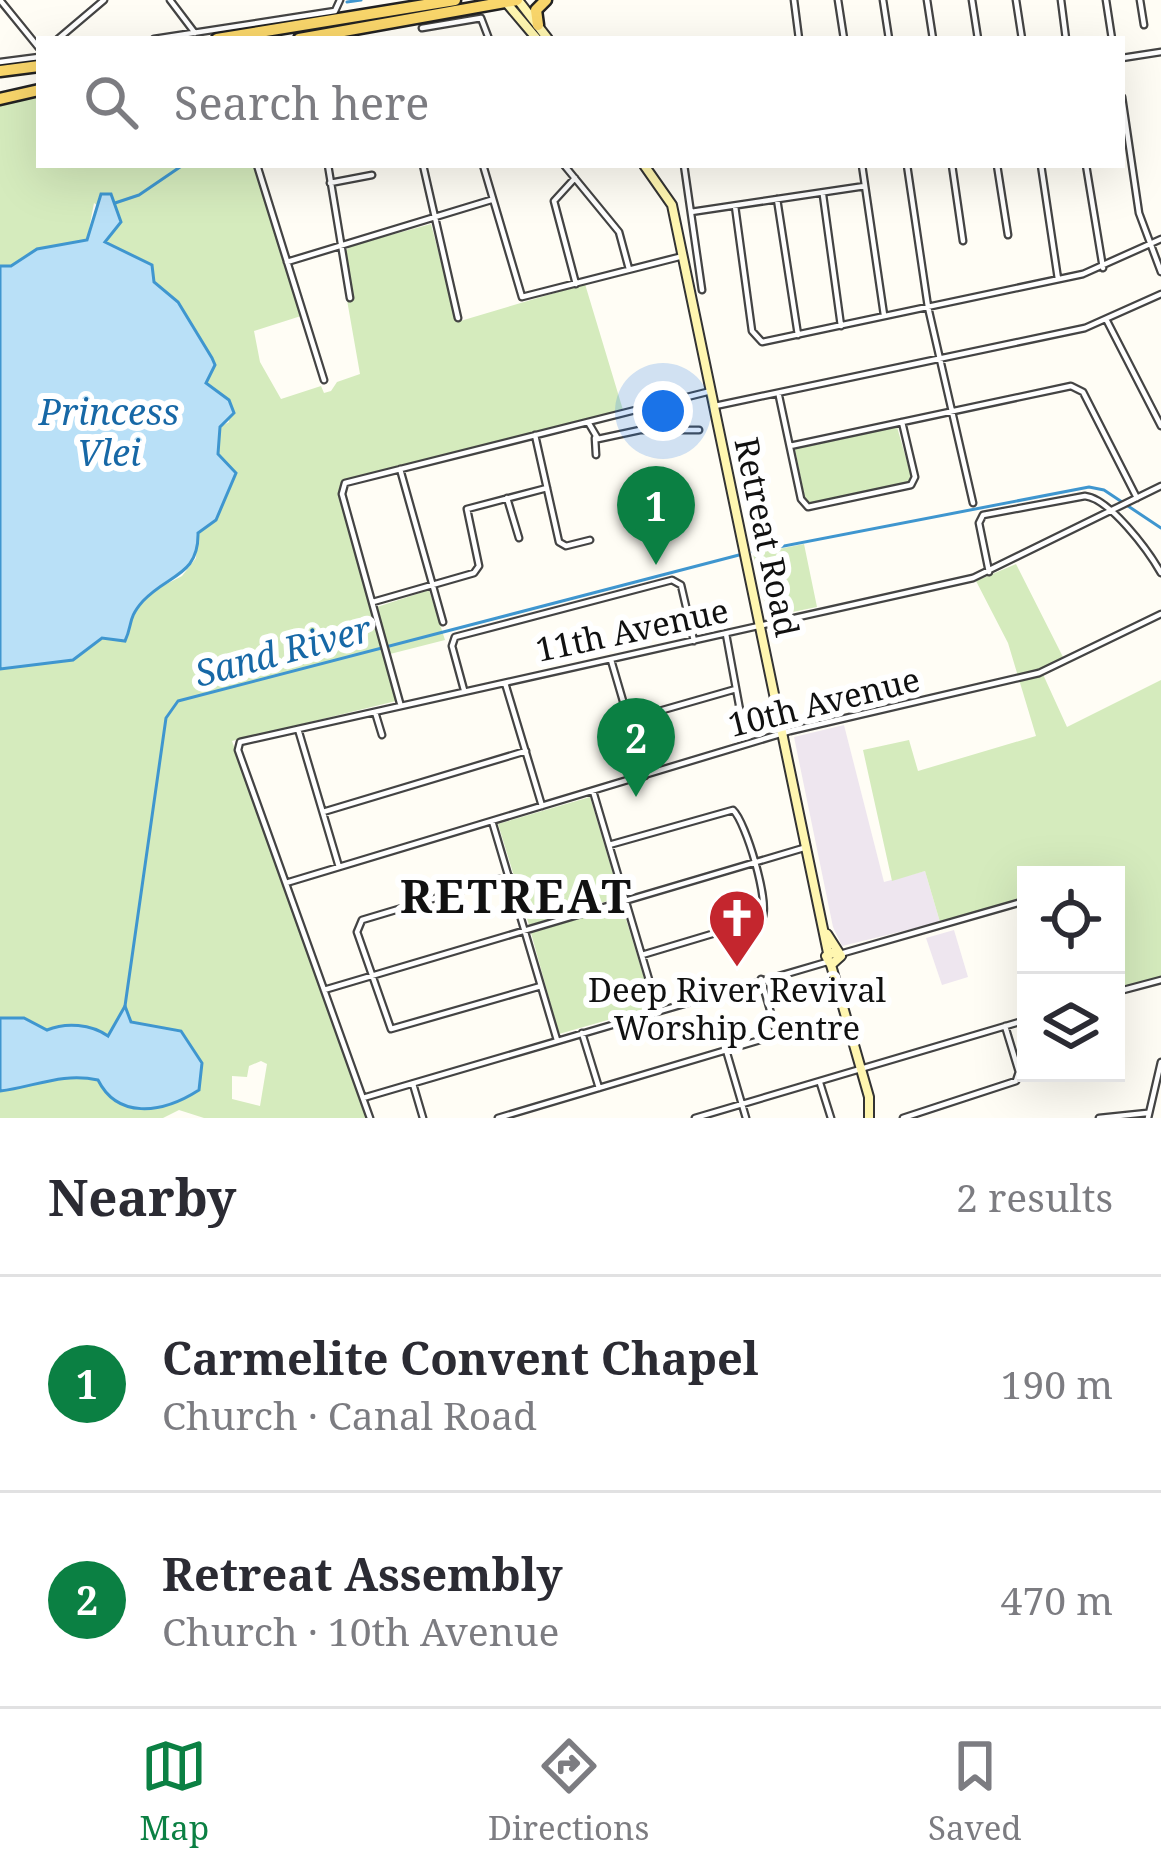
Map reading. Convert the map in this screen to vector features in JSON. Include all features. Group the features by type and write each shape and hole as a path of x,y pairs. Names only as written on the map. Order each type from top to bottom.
{"main road":[{"path":"235,36 455,0"},
{"path":"537,32 536,10 546,0"},
{"path":"315,36 511,1 537,32"},
{"path":"0,67 36,58"},
{"path":"0,99 36,91"},
{"name":"Retreat Road","path":"647,168 669,196 824,928 869,1118"}],"street":[{"path":"62,36 104,0"},
{"path":"170,0 195,33"},
{"path":"794,0 799,36"},
{"path":"838,0 844,36"},
{"path":"883,0 889,36"},
{"path":"928,0 933,36"},
{"path":"972,0 978,36"},
{"path":"1016,0 1022,36"},
{"path":"1060,0 1066,36"},
{"path":"1106,0 1112,36"},
{"path":"1140,0 1144,25"},
{"path":"5,2 36,52"},
{"path":"174,36 340,3"},
{"path":"422,28 481,18 489,36"},
{"path":"329,36 347,30"},
{"path":"1125,58 1161,52"},
{"path":"1125,114 1148,246 1161,272"},
{"path":"258,168 324,380"},
{"path":"328,168 350,298"},
{"path":"423,168 458,318"},
{"path":"483,168 522,297 682,256"},
{"path":"567,168 619,232 629,269"},
{"path":"684,168 702,290"},
{"path":"862,168 884,316"},
{"path":"907,168 928,307 973,503"},
{"path":"952,168 963,241"},
{"path":"997,168 1008,235"},
{"path":"1041,168 1058,279"},
{"path":"1086,168 1102,268"},
{"path":"331,183 372,175"},
{"path":"575,178 554,201 575,284"},
{"path":"691,212 865,186"},
{"path":"822,193 841,326"},
{"path":"777,199 798,335"},
{"path":"286,262 491,200"},
{"path":"735,206 754,337 762,342 1102,268 1161,238"},
{"path":"715,406 1107,321 1161,294"},
{"path":"1107,321 1160,424"},
{"path":"790,446 1068,387 1080,389 1137,498"},
{"path":"401,706 343,486 712,391"},
{"path":"778,393 801,500 808,508 914,482 902,422"},
{"path":"588,422 596,455"},
{"path":"595,439 699,430"},
{"path":"623,434 626,448"},
{"path":"535,435 560,544 590,540"},
{"path":"400,469 443,622"},
{"name":"11th Avenue","path":"286,883 238,744 989,572 1161,486"},
{"path":"373,602 477,571 465,513 547,488"},
{"path":"989,572 980,518 1085,496 1097,497 1144,543 1161,573"},
{"path":"507,498 519,538"},
{"path":"464,692 453,640 674,580 681,585 694,641"},
{"name":"10th Avenue","path":"286,883 784,734 1040,673 1161,614"},
{"path":"726,634 740,710"},
{"path":"610,659 645,776"},
{"path":"506,682 542,806"},
{"path":"628,720 736,689"},
{"path":"375,711 382,735"},
{"path":"298,728 339,867"},
{"path":"322,812 526,751"},
{"path":"593,791 658,1010"},
{"path":"609,845 733,810 754,862 767,908 762,919 642,955"},
{"path":"492,821 557,1040"},
{"path":"324,990 807,847"},
{"path":"508,876 359,922 385,1023 392,1029 541,986"},
{"path":"286,883 370,1118"},
{"path":"363,1098 1017,903"},
{"path":"761,979 777,1034"},
{"path":"1125,990 1161,980"},
{"path":"695,1118 1017,1023"},
{"path":"903,1118 1019,1076 1005,1026"},
{"path":"498,1118 797,1028"},
{"path":"582,1033 599,1088"},
{"path":"726,1050 746,1118"},
{"path":"1099,1118 1149,1115 1161,1062"},
{"path":"820,1081 831,1118"},
{"path":"413,1084 423,1118"}],"shaded area":[{"path":"844,725 884,882 925,871 940,922 842,946 833,927 794,737"},
{"path":"954,930 968,977 942,985 926,938"}],"green space":[{"path":"36,96 36,168 255,168 301,316 254,331 260,362 281,399 321,386 324,393 331,391 337,382 360,374 347,300 352,299 345,252 350,246 431,224 457,322 585,284 623,410 343,482 339,492 396,701 232,741 367,1118 204,1118 179,1110 163,1118 0,1118 0,669 65,662 86,645 110,637 155,590 182,576 196,558 197,533 216,520 235,473 218,454 220,427 229,422 224,396 206,383 215,365 212,358 178,302 154,282 152,265 105,242 121,221 94,203 87,240 37,249 11,266 0,266 0,105","holes":["261,1061 267,1064 260,1106 232,1099 232,1076 247,1077 249,1066"]},
{"path":"897,427 912,479 908,484 806,504 795,449"},
{"path":"804,544 817,607 768,617 753,554"},
{"path":"1016,564 1064,659 1041,670 1067,727 1161,680 1161,979 1125,989 1125,866 1017,866 1017,900 940,922 925,871 892,881 863,750 909,740 918,771 1036,736 1008,643 976,581"},
{"path":"429,590 445,640 390,654 377,607"},
{"path":"590,797 620,897 529,925 498,824"},
{"path":"622,906 653,1007 559,1034 531,933"}],"water":[{"name":"Princess Vlei","path":"101,194 111,194 121,222 105,242 152,265 154,282 178,302 212,358 215,365 206,383 229,400 234,413 220,427 218,454 236,473 216,520 198,533 188,566 143,601 125,641 102,638 73,660 0,669 0,266 11,266 37,249 87,240"},
{"path":"125,1006 131,1022 181,1031 202,1063 199,1090 169,1104 141,1109 116,1101 98,1080 85,1078 0,1091 0,1018 24,1018 47,1030 86,1027 108,1036"}],"waterway":[{"path":"347,2 361,0"},
{"path":"115,203 139,195 179,168"},
{"name":"Sand River","path":"753,552 1089,487 1104,490 1161,528"},
{"name":"Sand River","path":"125,1006 166,718 178,701 739,555"}],"place":[{"name":"Carmelite Convent Chapel","path":"656,565"},
{"name":"Retreat Assembly","path":"636,797"},
{"name":"Deep River Revival Worship Centre","path":"737,969"}],"district":[{"name":"RETREAT","path":"517,897"}]}
